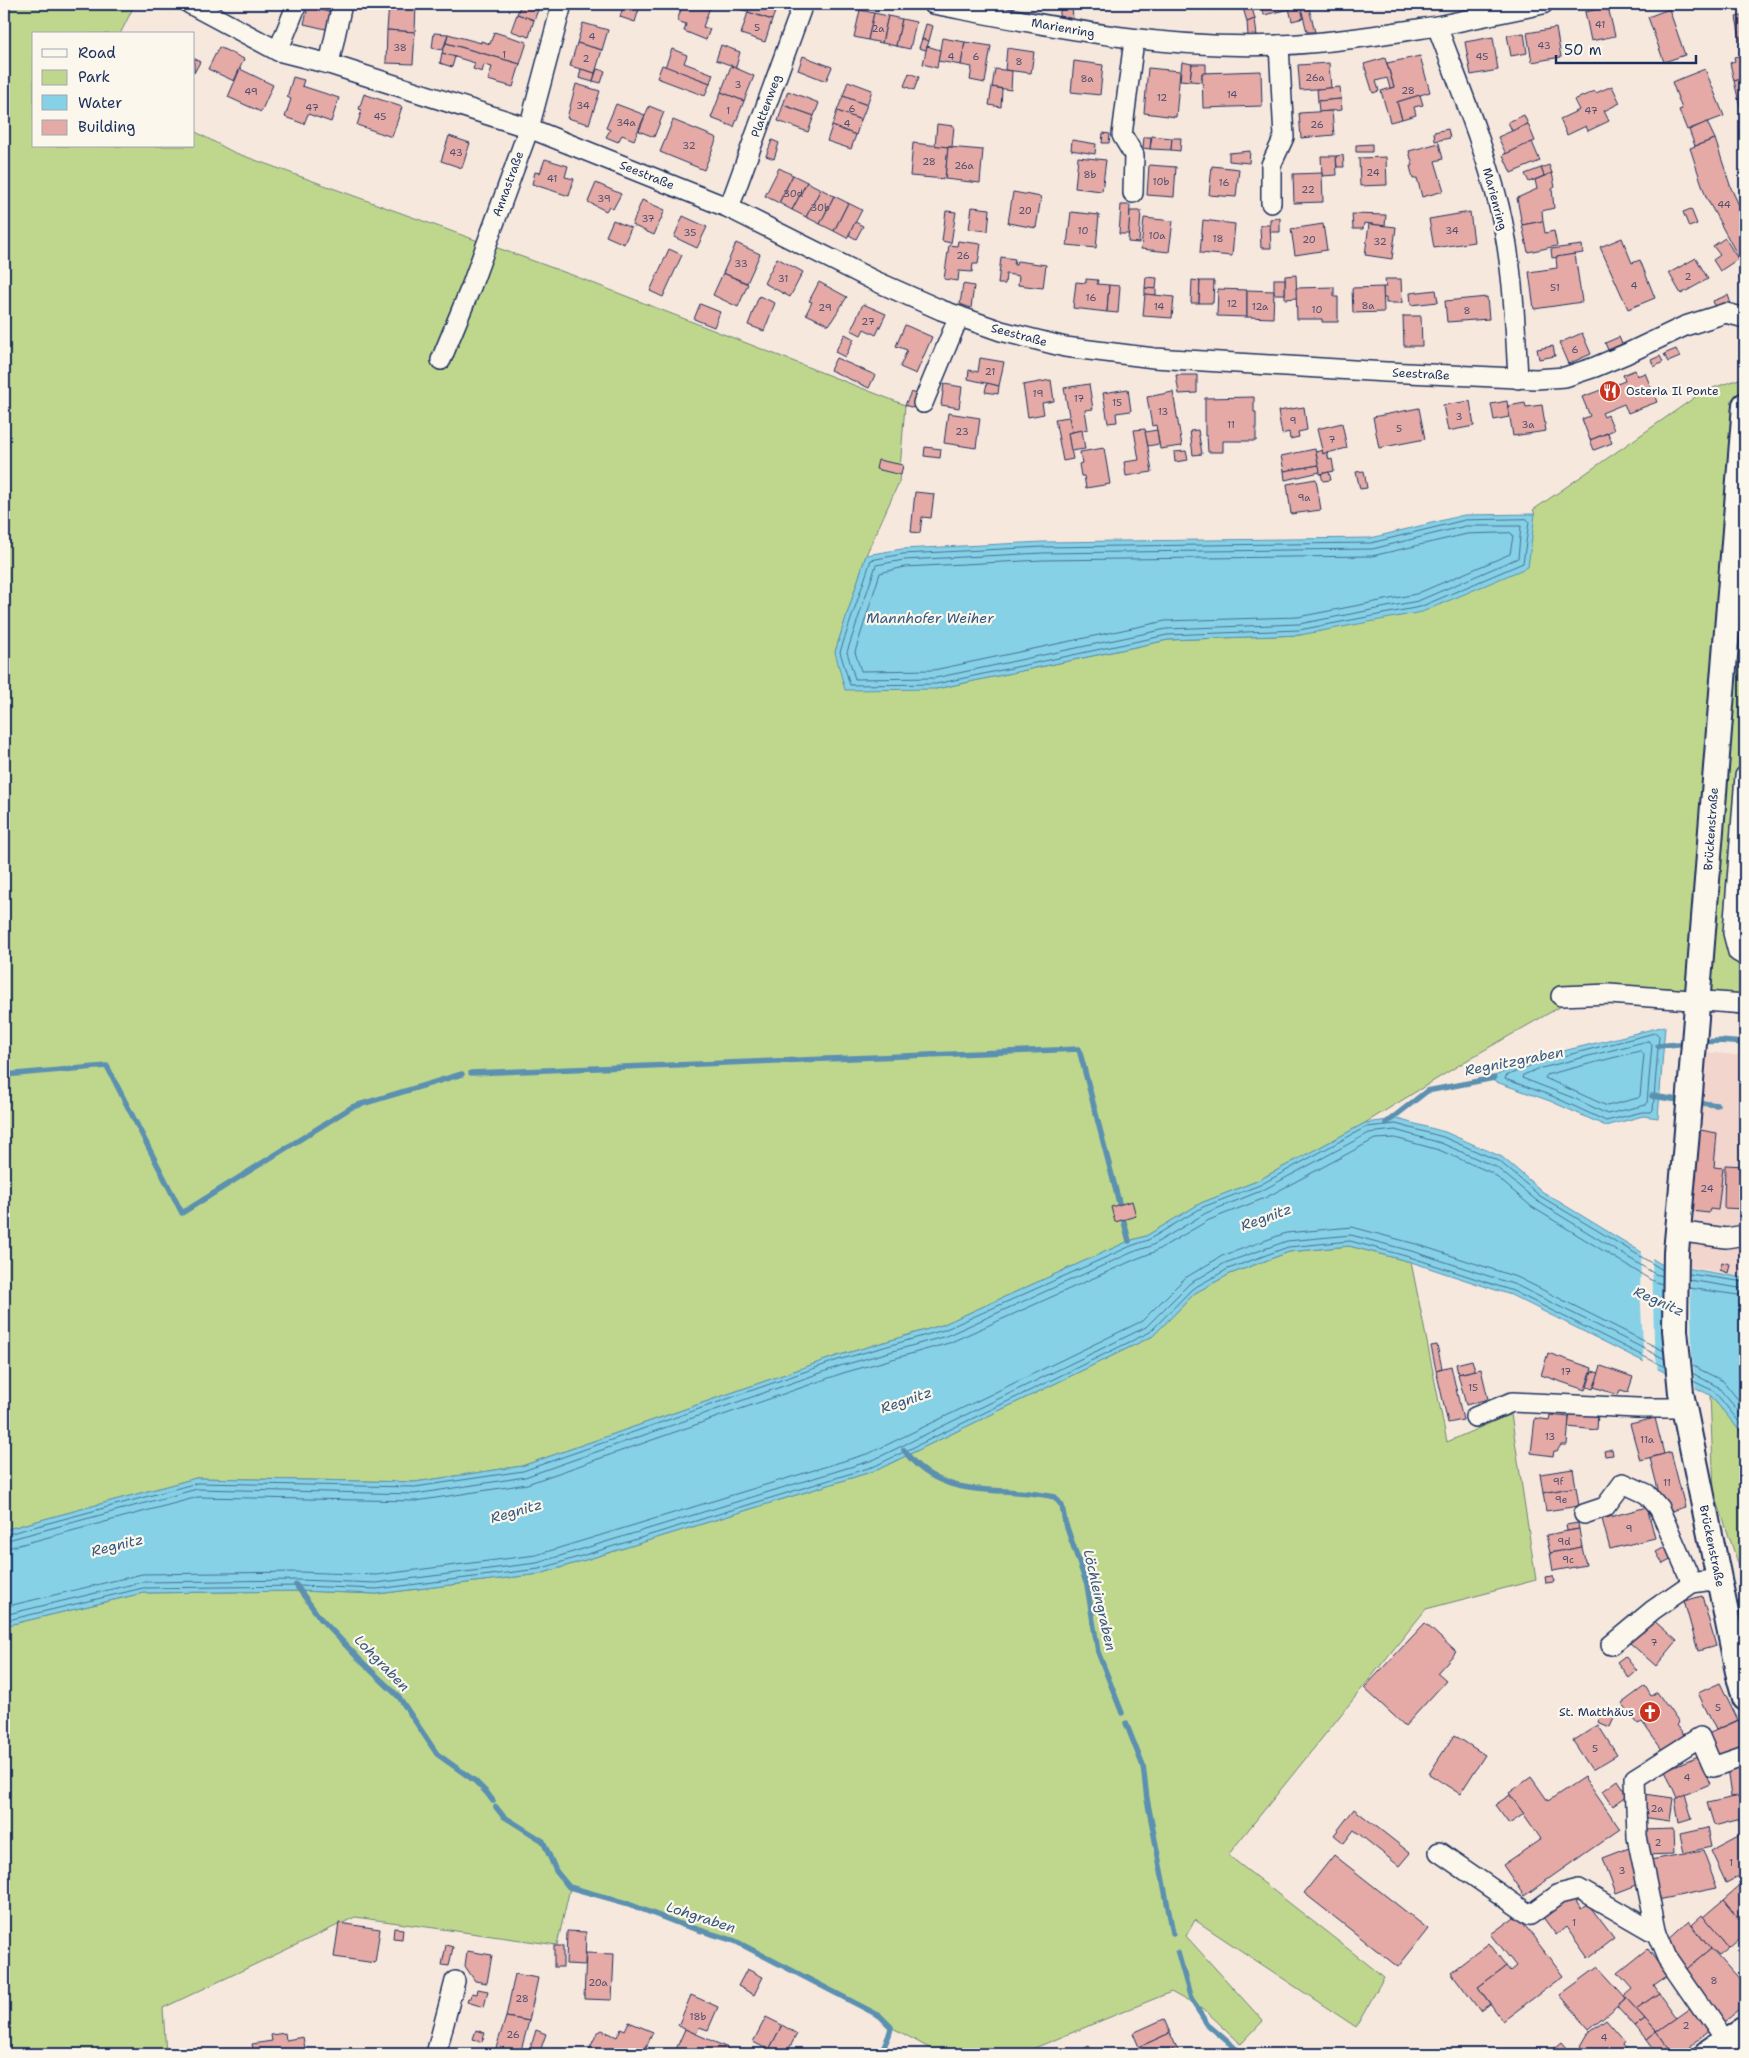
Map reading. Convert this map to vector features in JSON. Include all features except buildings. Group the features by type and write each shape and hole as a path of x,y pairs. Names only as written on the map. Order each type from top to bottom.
{"main road":[{"name":"Brückenstraße","path":"1745,405 1700,972 1707,1001 1696,1029 1676,1242 1675,1330 1682,1400 1745,1698"},
{"path":"1716,2048 1745,2028"}],"street":[{"name":"Seestraße","path":"190,4 278,51 329,64 529,128 729,208 873,280 959,316 1001,331 1065,347 1154,358 1518,379 1565,377 1626,354 1686,326 1726,313 1745,318"},
{"path":"278,51 297,4"},
{"path":"329,64 342,4"},
{"name":"Annastraße","path":"442,360 471,287 529,128 562,4"},
{"name":"Plattenweg","path":"729,208 804,4"},
{"name":"Marienring","path":"933,4 1092,34 1134,40 1198,45 1278,45 1334,41 1437,26 1544,4"},
{"name":"Marienring","path":"1437,26 1466,104 1499,206 1510,260 1518,379"},
{"path":"1133,193 1134,155 1122,135 1134,40"},
{"path":"1271,203 1271,165 1284,137 1278,45"},
{"path":"923,404 959,316"},
{"path":"1745,776 1733,933 1738,952 1745,956"},
{"path":"1561,996 1626,995 1745,1004"},
{"path":"1676,1242 1745,1235"},
{"path":"1475,1417 1512,1402 1637,1408 1682,1400"},
{"path":"1584,1514 1605,1507 1623,1483 1647,1494 1658,1508 1692,1582"},
{"path":"1611,1646 1653,1610 1692,1582 1719,1579"},
{"path":"1716,2048 1667,1958 1657,1934 1637,1837 1635,1778 1700,1737 1713,1768 1745,1756"},
{"path":"1439,1852 1530,1914 1559,1894 1579,1889 1657,1934"},
{"path":"436,2054 455,1981"}],"shaded area":[{"path":"1705,1052 1745,1056 1745,1276 1688,1267 1689,1216"}],"green space":[{"path":"4,4 135,4 121,32 32,32 32,148 195,148 195,132 233,152 572,275 905,405 899,482 866,555 835,652 936,689 1168,640 1300,635 1535,514 1533,510 1704,391 1745,377 1745,1015 1579,996 1474,1056 1365,1123 1257,1181 1201,1203 1146,1236 1129,1241 942,1325 837,1356 522,1466 415,1482 196,1478 4,1530"},
{"path":"1349,1246 1411,1262 1447,1442 1511,1414 1536,1580 1426,1609 1228,1855 1384,1977 1356,2027 1195,1920 1186,1936 1263,2021 1241,2044 1207,2012 1171,1992 1020,2054 940,2054 891,2027 880,2016 735,1941 680,1924 626,1903 570,1888 557,1945 355,1917 163,2008 166,2054 4,2054 4,1626 143,1593 300,1591 377,1594 540,1574 877,1470 1153,1336 1195,1293 1230,1274 1289,1252"},
{"path":"1710,1395 1745,1437 1745,1568 1740,1569 1714,1492"}],"water":[{"name":"Mannhofer Weiher","path":"1535,514 1528,567 1422,612 1300,635 1168,640 936,689 845,690 835,652 866,555 902,549 1043,542 1371,538 1464,515"},
{"path":"1665,1026 1658,1118 1643,1116 1606,1126 1550,1101 1488,1079 1535,1058"},
{"name":"Regnitz","path":"1397,1119 1445,1132 1502,1157 1543,1192 1661,1264 1745,1278 1745,1437 1710,1395 1511,1295 1411,1262 1349,1246 1289,1252 1230,1274 1195,1293 1153,1336 877,1470 540,1574 377,1594 300,1591 143,1593 4,1626 4,1530 196,1478 415,1482 522,1466 837,1356 942,1325 1129,1241 1146,1236 1201,1203 1257,1181 1365,1123"}],"pier":[{"path":"1642,1249 1652,1256 1654,1340 1658,1372 1644,1365 1640,1287"},
{"path":"1663,1262 1690,1267 1692,1355 1696,1391 1667,1376 1662,1329"}],"waterway":[{"name":"Regnitzgraben","path":"1700,1042 1745,1043"},
{"name":"Regnitzgraben","path":"1658,1046 1688,1043"},
{"path":"471,1073 1079,1049 1129,1241"},
{"path":"4,1075 107,1066 182,1213 352,1107 462,1074"},
{"name":"Regnitzgraben","path":"1386,1123 1427,1091 1494,1078"},
{"path":"1652,1096 1685,1101"},
{"path":"1694,1102 1717,1105"},
{"name":"Löchleingraben","path":"904,1450 919,1467 936,1478 954,1485 973,1489 1035,1493 1055,1497 1062,1506 1065,1522 1087,1585 1098,1652 1122,1713"},
{"name":"Lohgraben","path":"296,1585 320,1618 399,1697 437,1754 475,1781 493,1801"},
{"name":"Löchleingraben","path":"1126,1723 1143,1766 1147,1799 1173,1933"},
{"name":"Lohgraben","path":"496,1807 503,1816 543,1841 556,1871 569,1887 626,1903 680,1924 735,1941 880,2016 891,2027 880,2054"},
{"name":"Löchleingraben","path":"1178,1953 1191,1999 1207,2024 1242,2054"}],"place":[{"name":"Osteria Il Ponte","path":"1610,391"},
{"name":"St. Matthäus","path":"1650,1712"}]}
